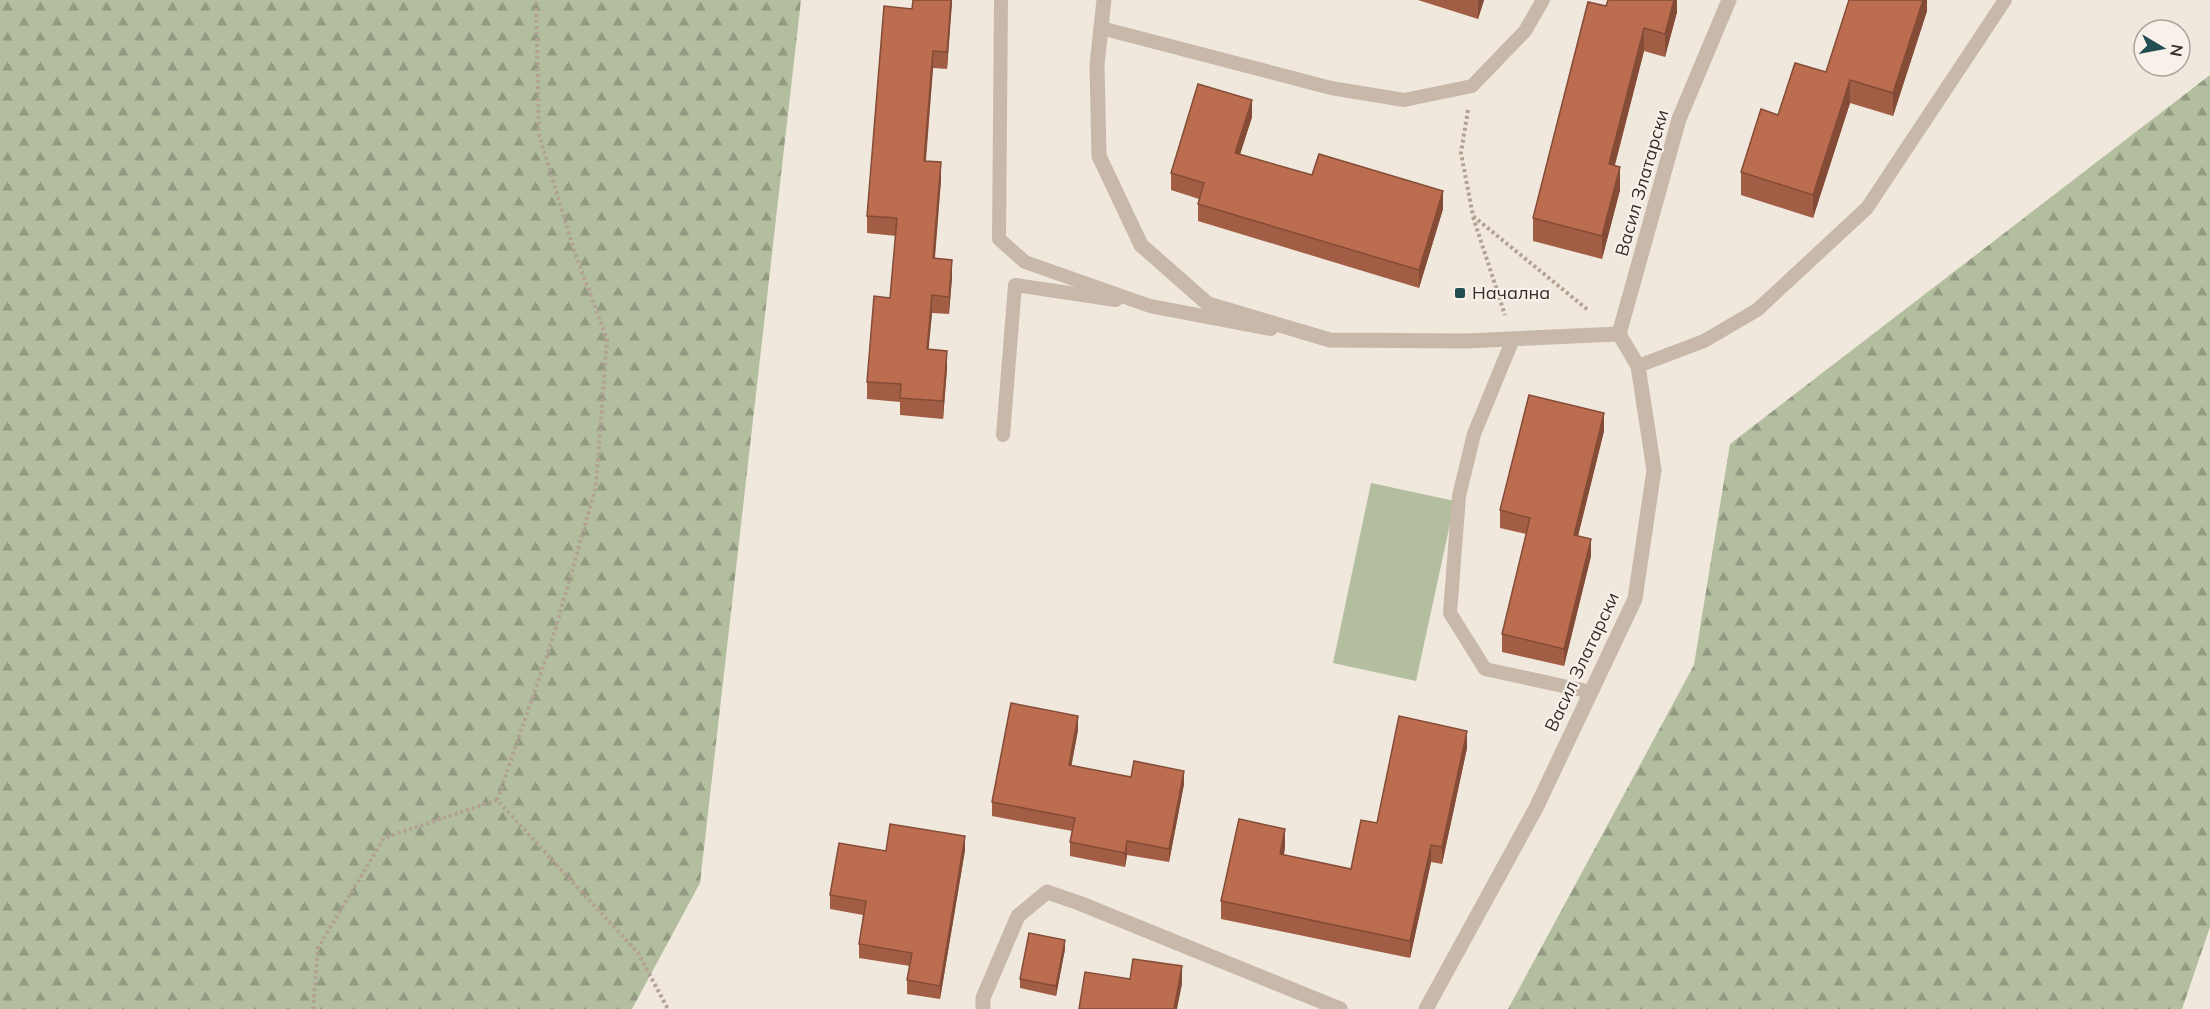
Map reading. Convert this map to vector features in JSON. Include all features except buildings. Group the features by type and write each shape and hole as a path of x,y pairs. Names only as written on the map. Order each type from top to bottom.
{"street":[{"path":"1104,0 1097,65 1100,156 1141,245 1208,304 1330,340 1466,341 1619,334"},
{"name":"Васил Златарски","path":"1426,1009 1536,808 1635,599 1654,470 1638,366 1619,334 1679,119 1730,0"},
{"path":"982,1009 983,998 1018,916 1047,892 1090,907 1340,1009"}],"lane":[{"path":"1000,0 999,239 1025,262 1150,306"},
{"path":"1101,28 1331,88 1404,100 1472,86 1525,31 1543,0"},
{"path":"1638,366 1704,341 1757,310 1867,208 2005,0"},
{"path":"1002,435 1015,285 1150,306 1330,340"},
{"path":"1513,339 1474,434 1459,496 1450,613 1485,669 1591,692"}],"path":[{"path":"497,800 552,641 596,486 607,339 575,253 539,135 536,0"},
{"path":"1472,86 1461,153 1473,216 1513,339"},
{"path":"1473,216 1619,334"},
{"path":"313,1009 318,948 384,838 497,800"},
{"path":"497,800 638,952 668,1009"}],"green space":[{"path":"0,0 801,0 700,883 632,1009 0,1009"},
{"path":"2210,75 2210,927 2182,1009 1508,1009 1694,665 1730,444"},
{"path":"1371,483 1455,501 1416,681 1333,663"}],"place":[{"name":"Начална","path":"1460,293"}]}
